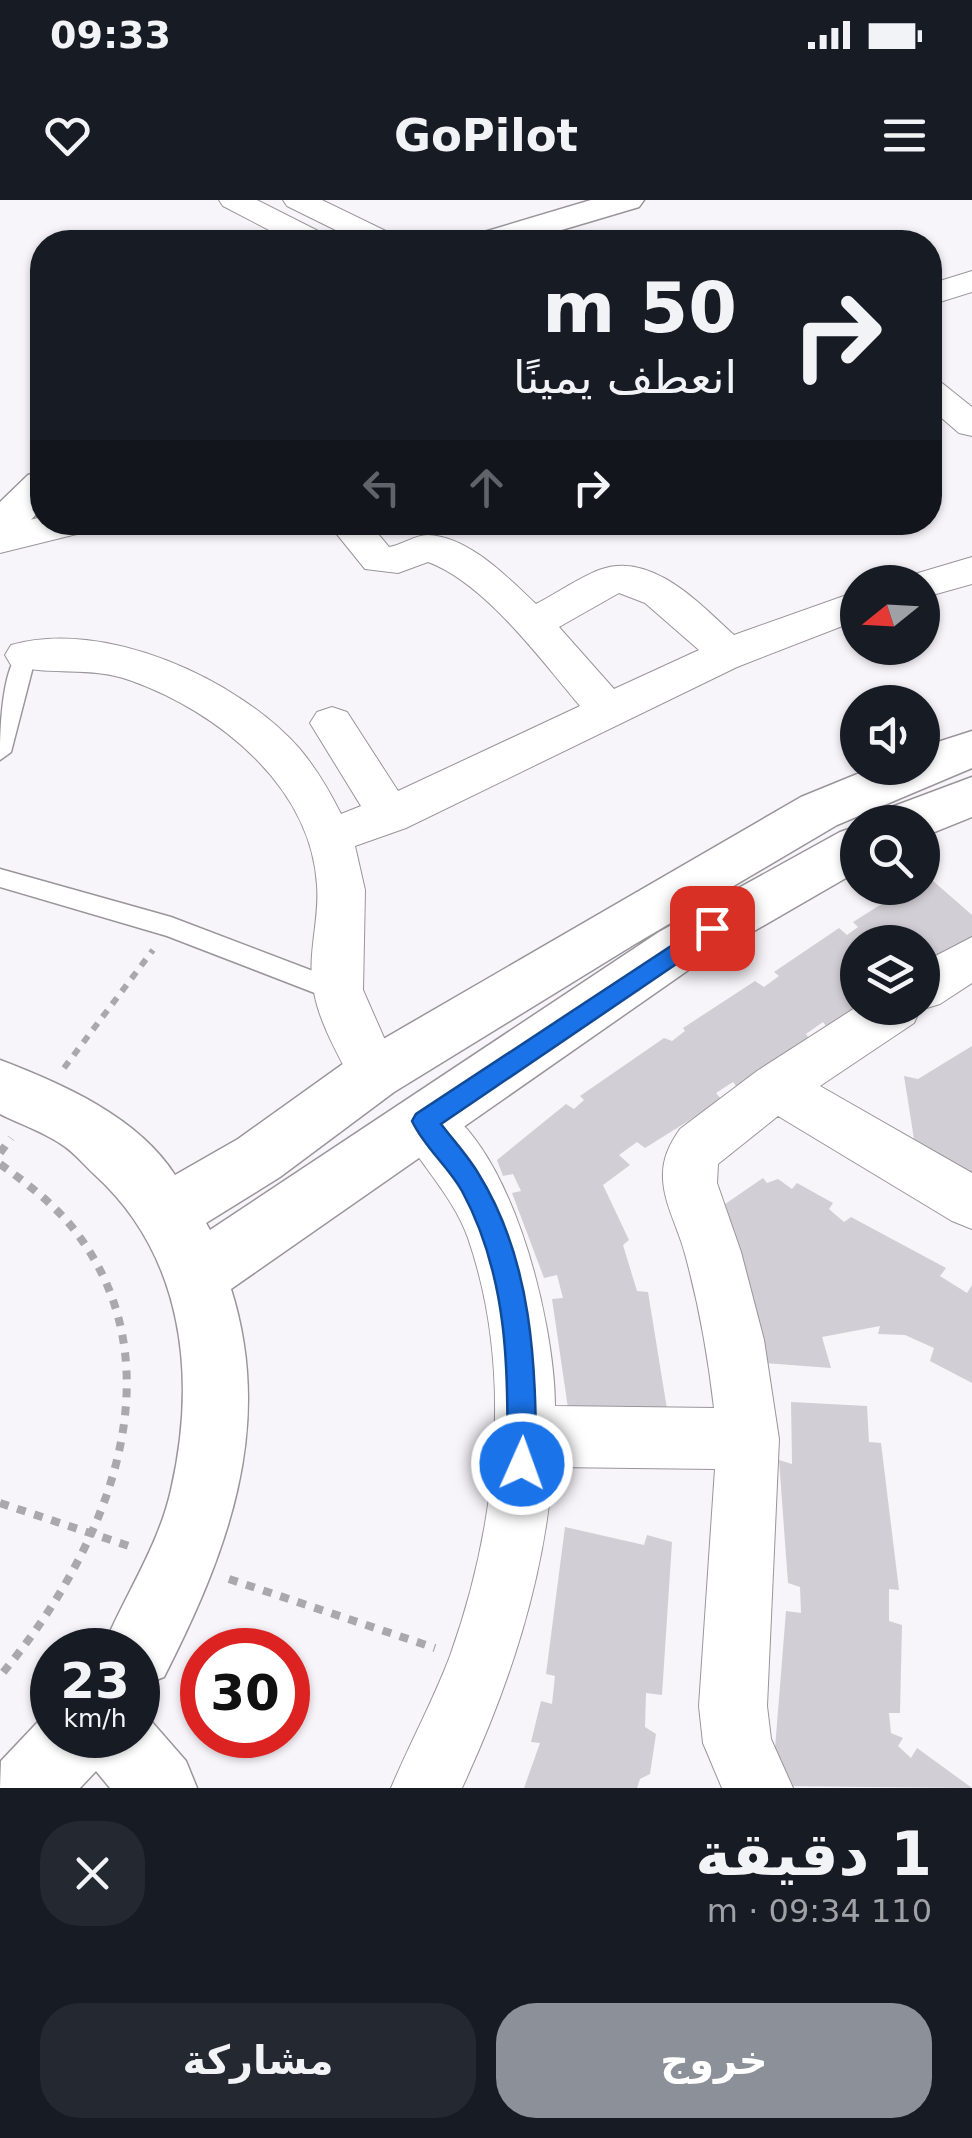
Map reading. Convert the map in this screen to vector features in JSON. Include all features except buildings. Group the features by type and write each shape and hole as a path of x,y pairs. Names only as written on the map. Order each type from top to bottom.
{"street":[{"path":"234,200 291,230"},
{"path":"269,219 306,204 347,200"},
{"path":"525,230 615,202"},
{"path":"306,204 359,230"},
{"path":"942,291 972,281"},
{"path":"942,400 972,425"},
{"path":"0,527 30,496"},
{"path":"0,540 30,533"},
{"path":"358,535 380,560 398,560 426,548 456,559 531,625 607,709"},
{"path":"940,580 972,570"},
{"path":"531,625 612,580 626,578 653,588 727,652"},
{"path":"330,837 390,816 727,652 840,611"},
{"path":"26,655 93,656 156,673 214,700 273,748 302,782 330,837 340,877 338,991 374,1074"},
{"path":"332,722 390,816"},
{"path":"940,760 972,749"},
{"path":"169,1212 259,1158 374,1074 820,811 880,785"},
{"path":"940,809 972,796"},
{"path":"200,1274 678,948 840,856"},
{"path":"940,977 972,957"},
{"path":"758,1788 737,1742 733,1706 748,1439 735,1340 713,1252 690,1183 691,1158 699,1146 776,1087 870,1025"},
{"path":"776,1087 972,1203"},
{"path":"20,1092 91,1128 134,1165 187,1241 200,1274 216,1350 215,1435 196,1526 152,1628"},
{"path":"424,1121 470,1182 495,1238 512,1298 522,1365 524,1436 516,1522 497,1612 466,1705 426,1788"},
{"path":"524,1436 748,1439"},
{"path":"28,1788 56,1758"},
{"path":"135,1758 159,1788"}],"lane":[{"path":"0,752 26,655"},
{"path":"0,878 170,927 338,991"}],"path":[{"path":"0,1153 20,1092 170,927"},
{"path":"0,1164 31,1182 62,1210 88,1242 107,1281 120,1325 126,1373 124,1425 113,1479 94,1534 36,1634 0,1676"},
{"path":"0,1502 480,1663"}],"route":[{"path":"522,1464 522,1365 512,1298 495,1238 470,1182 424,1121 712,928"}]}
